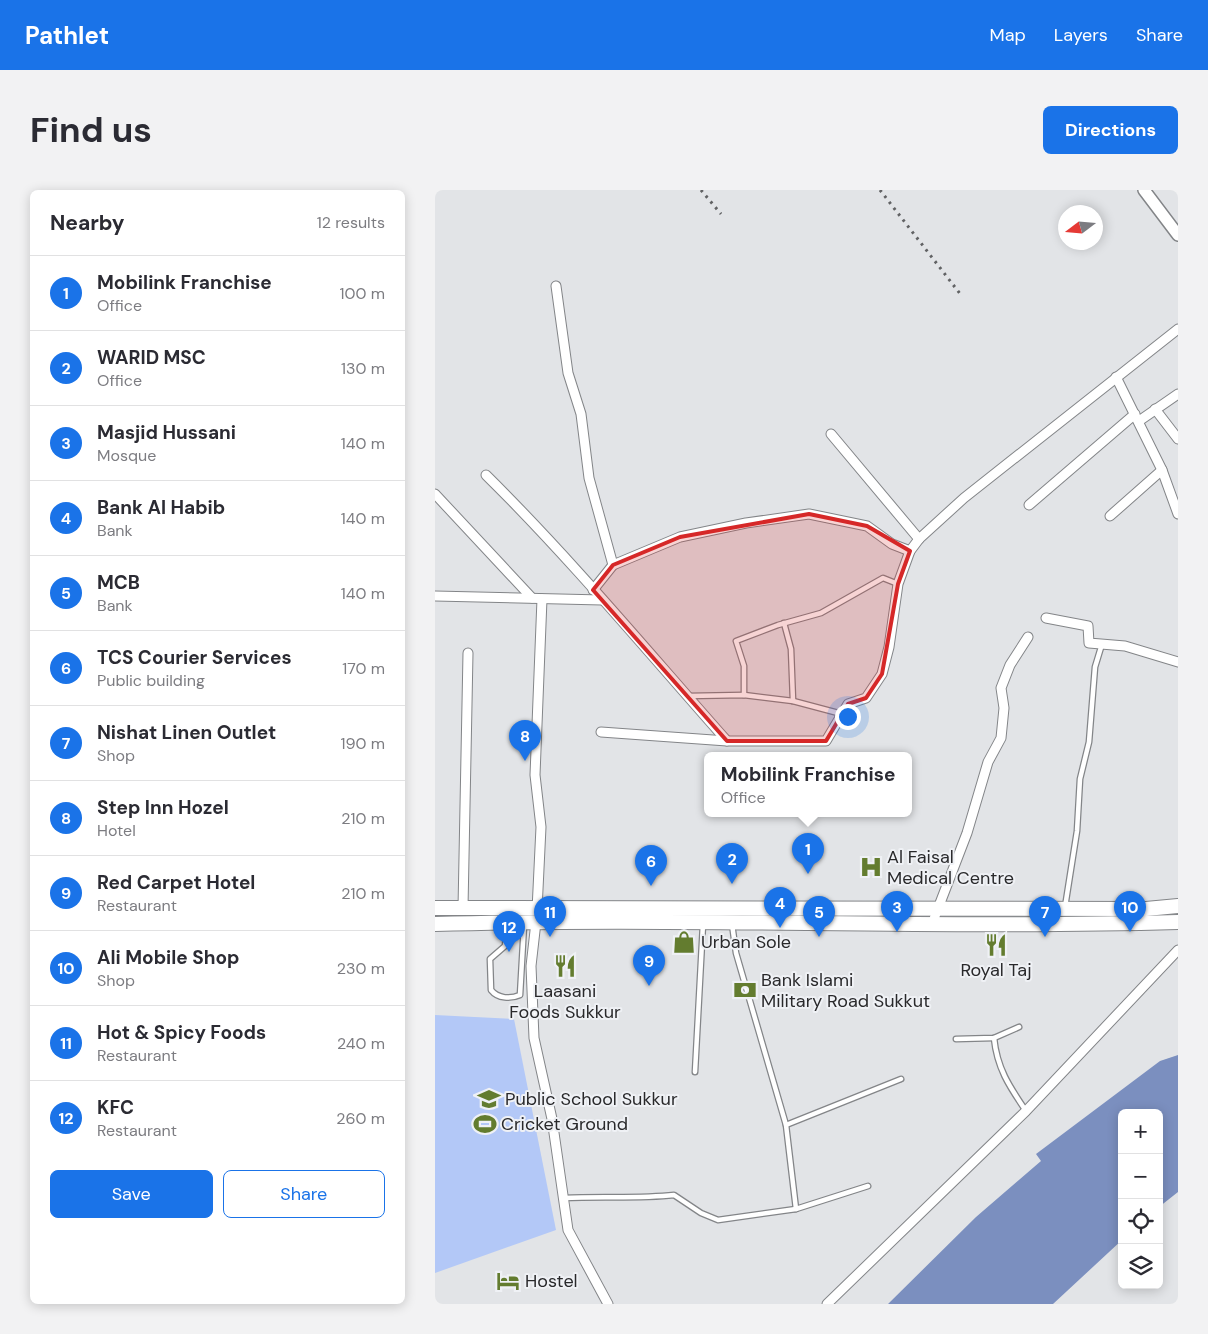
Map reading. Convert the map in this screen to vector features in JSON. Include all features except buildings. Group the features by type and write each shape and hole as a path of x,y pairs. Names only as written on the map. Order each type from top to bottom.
{"main road":[{"path":"1144,190 1178,235"},
{"path":"435,924 507,922 532,918 938,908 1064,907 1146,909 1178,906"},
{"path":"435,908 463,908 532,918 703,922 932,924 1178,922"},
{"path":"1157,923 1178,930"}],"street":[{"path":"557,286 567,363 581,414 589,478 613,564"},
{"path":"601,732 727,742 826,741 848,704 866,698 882,674 889,647 898,584 910,551 919,539 964,498 1178,329"},
{"path":"1116,377 1163,470 1178,514"},
{"path":"1029,505 1137,418 1178,394"},
{"path":"1155,409 1178,439"},
{"path":"831,434 919,539"},
{"path":"1110,516 1163,470"},
{"path":"486,475 593,590 727,742"},
{"path":"435,494 532,598"},
{"path":"593,590 613,564 680,538 746,523 809,514 867,526 892,544 910,551"},
{"path":"435,596 602,600"},
{"path":"542,599 535,774 541,827 532,918 531,966 535,1038 552,1119 568,1230 608,1304"},
{"path":"1046,618 1088,626 1089,643 1125,646 1178,662"},
{"path":"932,924 967,832 988,762 1001,738 1004,708 1001,688 1010,665 1028,637"},
{"path":"463,908 468,653"},
{"path":"827,1304 1026,1110 1178,950"}],"lane":[{"path":"744,695 744,666 737,641 784,623 821,613 883,578 898,584"},
{"path":"784,623 791,648 793,701"},
{"path":"1064,907 1077,831 1080,779 1089,742 1095,668 1102,644"},
{"path":"687,696 744,695 793,701 842,714"},
{"path":"507,922 505,946 490,959 491,990 500,997 515,997 520,995 532,918"},
{"path":"695,1072 703,922"},
{"path":"731,922 737,953 786,1125 796,1209"},
{"path":"956,1039 994,1038 1019,1026"},
{"path":"994,1038 997,1060 1010,1088 1026,1110"},
{"path":"786,1125 901,1080"},
{"path":"563,1198 613,1196 647,1198 674,1195 701,1213 718,1220 796,1209 868,1186"}],"highlighted area":[{"path":"809,514 867,526 910,551 898,584 882,674 866,698 848,704 826,741 727,741 593,590 613,565 680,537"}],"shaded area":[{"name":"Cricket Ground","path":"435,1015 514,1019 556,1230 435,1273"},
{"path":"1178,1055 1178,1192 1163,1204 1163,1109 1118,1109 1118,1244 1053,1304 888,1304 976,1217 1041,1161 1036,1154 1160,1061"}],"railway":[{"path":"701,190 721,214"},
{"path":"880,190 961,295"}],"place":[{"name":"Step Inn Hozel","path":"525,761"},
{"name":"Al Faisal Medical Centre","path":"871,867"},
{"name":"Mobilink Franchise","path":"808,874"},
{"name":"WARID MSC","path":"732,884"},
{"name":"TCS Courier Services","path":"651,886"},
{"name":"Bank Al Habib","path":"780,928"},
{"name":"Masjid Hussani","path":"897,932"},
{"name":"Ali Mobile Shop","path":"1130,932"},
{"name":"Hot & Spicy Foods","path":"550,937"},
{"name":"MCB","path":"819,937"},
{"name":"Nishat Linen Outlet","path":"1045,937"},
{"name":"Urban Sole","path":"684,942"},
{"name":"Royal Taj","path":"996,945"},
{"name":"KFC","path":"509,952"},
{"name":"Laasani Foods Sukkur","path":"565,966"},
{"name":"Red Carpet Hotel","path":"649,986"},
{"name":"Bank Islami Military Road Sukkut","path":"745,990"},
{"name":"Public School Sukkur","path":"489,1099"},
{"name":"Cricket Ground","path":"485,1124"},
{"name":"Hostel","path":"508,1281"}]}
